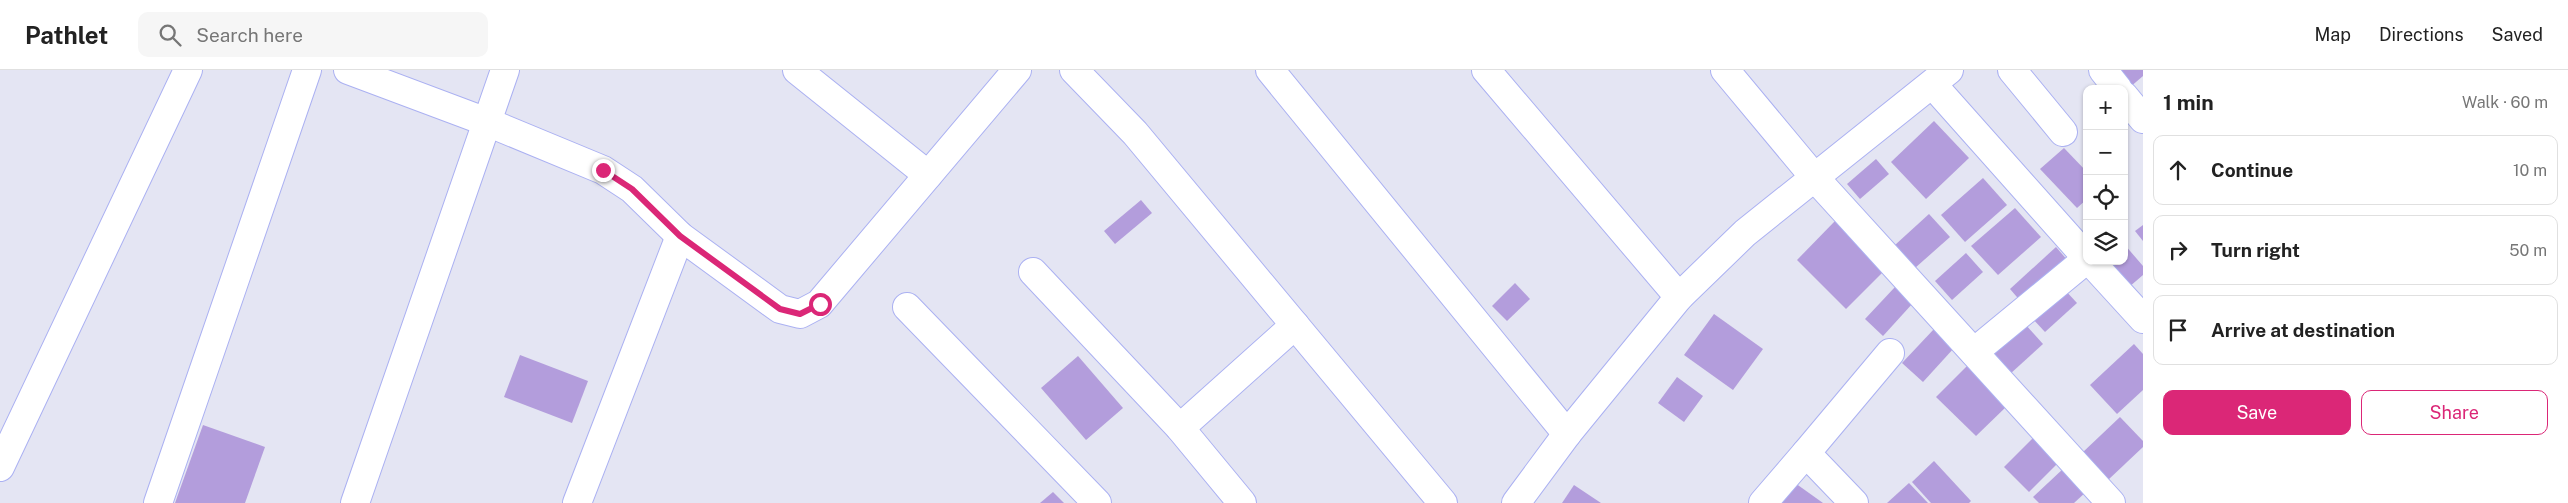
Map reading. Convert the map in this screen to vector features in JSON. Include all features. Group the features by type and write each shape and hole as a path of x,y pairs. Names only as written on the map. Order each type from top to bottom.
{"street":[{"path":"0,467 188,70"},
{"path":"158,503 307,70"},
{"path":"348,70 487,122 603,170 632,189 680,236 780,309 800,314 820,304 1017,70"},
{"path":"355,503 505,70"},
{"path":"797,70 928,175"},
{"path":"1074,70 1135,132 1443,503"},
{"path":"1270,70 1566,434"},
{"path":"1486,70 1679,297"},
{"path":"1725,70 1815,178 2111,503"},
{"path":"2012,70 2063,132"},
{"path":"2103,70 2115,85"},
{"path":"1516,503 1566,434 1679,297 1745,233 1941,77 2083,253"},
{"path":"2128,101 2143,120"},
{"path":"577,503 680,236"},
{"path":"1974,352 2083,263"},
{"path":"2093,265 2143,320"},
{"path":"1033,272 1180,428 1242,503"},
{"path":"907,307 1097,503"},
{"path":"1180,428 1295,325"},
{"path":"1764,503 1890,353"},
{"path":"1806,453 1854,503"}],"building":[{"path":"2114,70 2143,70 2143,76 2129,88"},
{"path":"1934,121 1969,158 1926,199 1891,162"},
{"path":"2064,148 2083,168 2083,203 2077,208 2040,169"},
{"path":"1876,159 1889,174 1860,199 1847,184"},
{"path":"1983,178 2007,205 1965,242 1941,215"},
{"path":"1141,200 1152,213 1115,244 1104,231"},
{"path":"2015,208 2041,237 1998,275 1971,246"},
{"path":"1929,214 1950,237 1915,268 1895,245"},
{"path":"1835,221 1885,270 1846,309 1797,260"},
{"path":"2143,225 2143,241 2135,231"},
{"path":"2056,247 2069,262 2023,304 2010,289"},
{"path":"2128,249 2143,266 2143,275 2122,293 2101,265 2128,265"},
{"path":"1966,253 1983,272 1952,300 1935,281"},
{"path":"1515,283 1530,299 1507,321 1492,306"},
{"path":"1895,287 1913,303 1883,336 1865,319"},
{"path":"2064,289 2077,303 2045,332 2032,318"},
{"path":"1714,314 1763,349 1733,390 1684,355"},
{"path":"2025,324 2043,344 2010,374 1992,354"},
{"path":"1934,329 1954,348 1923,382 1902,363"},
{"path":"2134,344 2143,354 2143,390 2117,414 2090,385"},
{"path":"520,355 588,381 572,423 504,397"},
{"path":"1078,356 1123,408 1086,440 1041,388"},
{"path":"1967,366 2007,406 1976,436 1936,397"},
{"path":"1677,377 1703,396 1684,422 1658,403"},
{"path":"2120,417 2143,441 2143,447 2108,480 2082,453"},
{"path":"203,425 265,447 245,503 175,503"},
{"path":"2033,438 2058,463 2029,492 2004,467"},
{"path":"1934,461 1971,501 1969,503 1931,503 1912,482"},
{"path":"2064,468 2087,491 2074,503 2039,503 2033,497"},
{"path":"1795,483 1823,503 1781,503"},
{"path":"1909,483 1928,503 1887,503"},
{"path":"1574,485 1601,503 1562,503"},
{"path":"1053,492 1064,503 1040,503"}],"route":[{"path":"603,170 632,189 680,236 780,309 800,314 820,304"}]}
